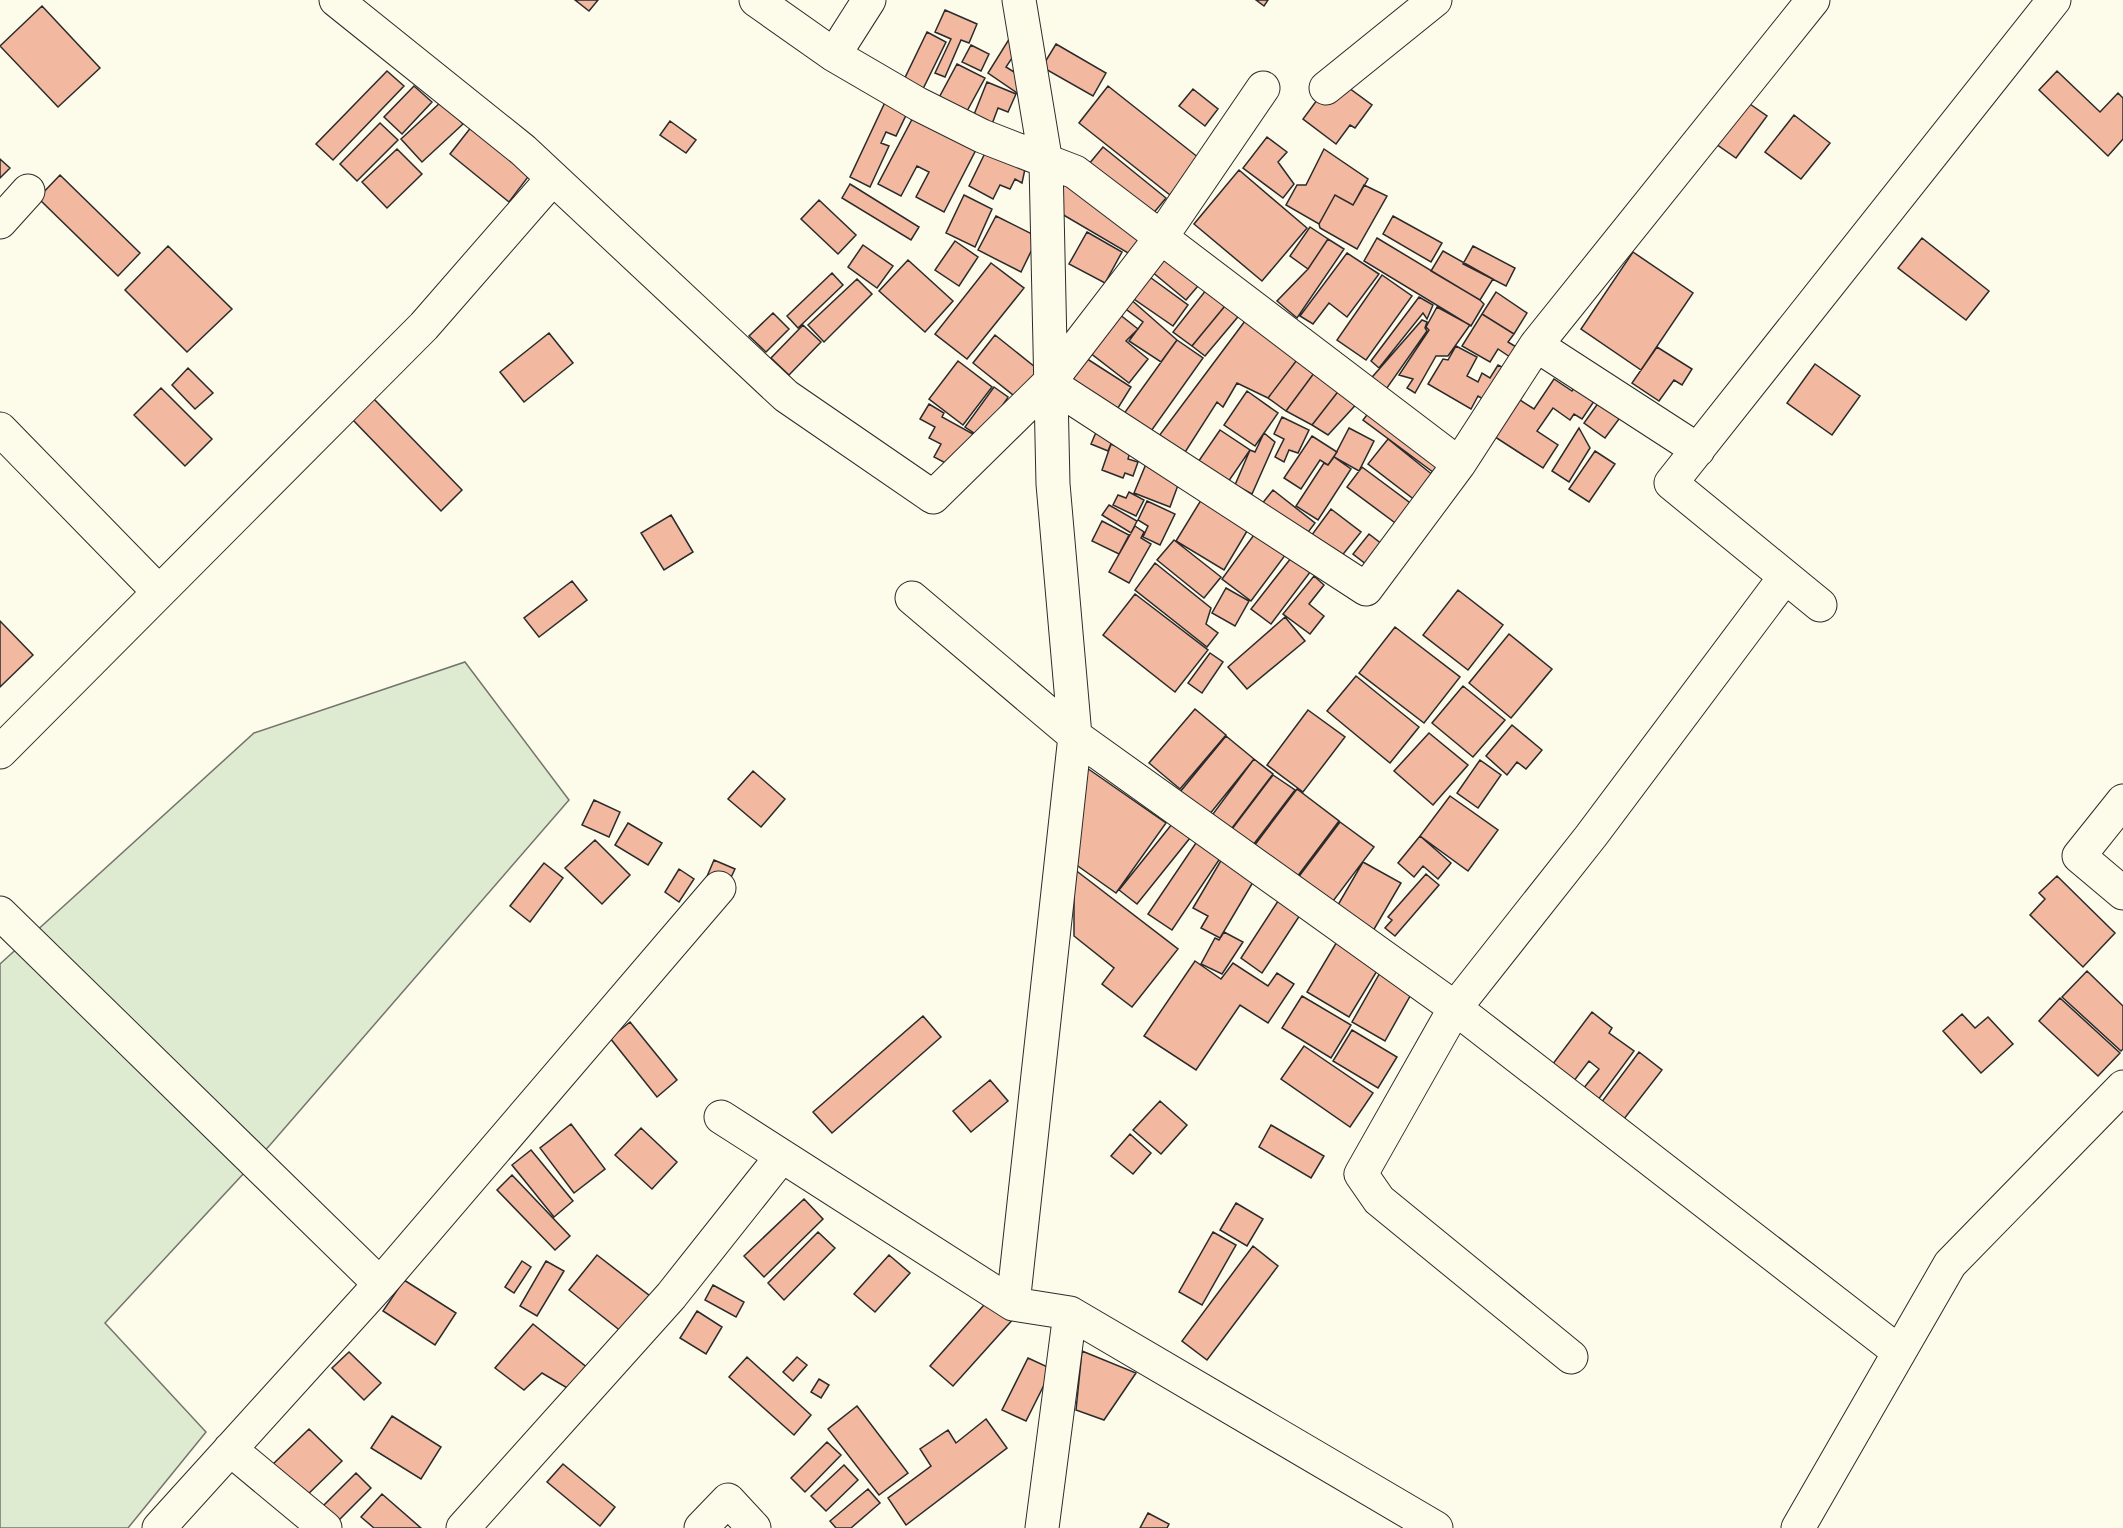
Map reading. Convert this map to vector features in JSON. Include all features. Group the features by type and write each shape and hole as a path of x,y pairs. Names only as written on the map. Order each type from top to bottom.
{"street":[{"path":"336,0 523,150 786,396 933,497 1049,383 1162,236 1263,88"},
{"path":"756,0 834,55 960,125 1046,163 1075,172 1459,464"},
{"path":"834,55 869,0"},
{"path":"1013,1304 1075,736 1053,484 1046,163 1019,0"},
{"path":"1326,88 1436,0"},
{"path":"1049,383 1366,589 1459,464 1536,345 1813,0"},
{"path":"1820,605 1671,483 2055,0"},
{"path":"0,752 424,326 553,178"},
{"path":"0,222 28,191"},
{"path":"1536,345 1698,450"},
{"path":"0,429 159,592"},
{"path":"1571,1357 1379,1200 1361,1174 1455,1008 1591,836 1785,577"},
{"path":"912,598 1075,736 1455,1008 1899,1352"},
{"path":"2123,801 2079,856 2123,893"},
{"path":"159,1528 380,1284 719,888"},
{"path":"0,913 380,1284"},
{"path":"1798,1528 1950,1264 2123,1087"},
{"path":"721,1117 1013,1304 1070,1313 1389,1516 1436,1528"},
{"path":"463,1528 670,1296 782,1156"},
{"path":"1042,1528 1070,1313"},
{"path":"230,1449 325,1528"},
{"path":"701,1528 728,1500 754,1528"}],"green space":[{"path":"465,662 569,800 270,1145 105,1323 206,1432 128,1528 0,1528 0,964 254,733"}],"building":[{"path":"575,0 598,0 589,11"},
{"path":"1256,0 1268,0 1264,6"},
{"path":"42,6 100,68 58,107 0,46"},
{"path":"945,10 977,24 969,43 961,40 945,77 935,73 951,39 935,32"},
{"path":"927,32 946,42 919,97 900,88"},
{"path":"1011,36 1022,43 1006,67 1014,72 1017,69 1020,95 988,73"},
{"path":"1056,44 1106,73 1093,96 1042,67"},
{"path":"971,45 989,54 981,71 962,62"},
{"path":"957,64 985,78 961,122 934,107"},
{"path":"387,71 404,86 333,160 316,144"},
{"path":"2057,71 2100,112 2118,93 2123,98 2123,139 2108,156 2039,90"},
{"path":"1334,77 1372,105 1355,128 1350,125 1336,144 1303,119"},
{"path":"987,82 1016,94 1008,112 998,108 988,135 969,127"},
{"path":"414,86 432,102 402,134 384,117"},
{"path":"1108,86 1199,158 1170,195 1079,123"},
{"path":"1193,89 1218,109 1205,126 1179,106"},
{"path":"887,98 909,109 896,136 886,132 881,143 889,146 870,187 850,177"},
{"path":"442,101 463,124 422,162 401,139"},
{"path":"1747,102 1767,116 1736,158 1716,144"},
{"path":"918,108 981,140 944,212 916,197 929,172 917,166 901,196 878,184"},
{"path":"1794,115 1830,143 1801,179 1765,152"},
{"path":"670,121 696,140 686,153 660,135"},
{"path":"380,123 398,140 357,181 340,164"},
{"path":"472,126 531,173 509,202 450,154"},
{"path":"1267,137 1287,152 1278,162 1294,184 1283,198 1243,168"},
{"path":"1103,147 1166,198 1147,221 1084,170"},
{"path":"397,149 422,174 387,208 362,182"},
{"path":"987,149 1025,169 1022,183 1015,179 1010,189 1000,185 993,199 969,186"},
{"path":"1324,149 1368,179 1353,205 1335,195 1319,224 1286,205 1297,185 1306,185"},
{"path":"0,159 10,168 0,178"},
{"path":"1055,168 1150,229 1135,257 1055,210"},
{"path":"1239,170 1307,228 1262,281 1194,224"},
{"path":"60,175 140,253 118,276 38,198"},
{"path":"850,184 919,227 911,240 842,198"},
{"path":"1364,185 1387,196 1357,249 1320,228 1319,224 1335,195 1353,205"},
{"path":"964,195 992,209 975,247 946,233"},
{"path":"819,200 856,235 838,254 801,219"},
{"path":"996,216 1038,237 1021,272 978,250"},
{"path":"1393,216 1442,243 1431,262 1383,234"},
{"path":"1310,227 1328,239 1308,269 1290,256"},
{"path":"1087,232 1122,252 1105,283 1069,264"},
{"path":"1377,238 1480,300 1484,304 1471,326 1364,261"},
{"path":"1922,238 1989,291 1966,320 1898,268"},
{"path":"1328,239 1344,249 1297,318 1277,301 1308,269"},
{"path":"955,241 978,257 959,286 935,270"},
{"path":"863,245 893,266 877,288 848,267"},
{"path":"168,246 232,309 187,352 125,290"},
{"path":"1473,246 1515,268 1506,286 1463,264"},
{"path":"1169,249 1204,279 1186,300 1151,271"},
{"path":"1443,251 1493,279 1480,300 1431,271"},
{"path":"1633,252 1693,293 1641,370 1581,329"},
{"path":"1347,253 1379,274 1347,317 1329,303 1313,324 1300,316"},
{"path":"908,260 953,301 925,332 879,291"},
{"path":"991,263 1024,288 967,359 935,334"},
{"path":"832,273 843,285 798,328 787,316"},
{"path":"1147,275 1188,305 1173,326 1131,297"},
{"path":"1382,275 1412,296 1366,360 1337,340"},
{"path":"857,279 872,294 824,342 808,325"},
{"path":"1210,285 1229,301 1192,346 1173,332"},
{"path":"1496,292 1527,313 1514,334 1482,314"},
{"path":"1128,297 1177,340 1161,362 1129,341 1143,322 1123,307"},
{"path":"1419,297 1433,305 1427,319 1423,313 1379,368 1371,361"},
{"path":"1229,301 1242,312 1205,356 1192,346"},
{"path":"1437,307 1470,325 1448,356 1436,356 1415,393 1407,388 1413,379 1399,375 1429,330 1426,327"},
{"path":"773,313 789,329 766,352 749,336"},
{"path":"1119,314 1138,329 1126,341 1148,359 1129,383 1089,352"},
{"path":"1482,314 1514,334 1508,342 1526,353 1513,359 1498,349 1490,362 1462,346"},
{"path":"1422,320 1427,322 1425,328 1427,331 1382,395 1367,383"},
{"path":"1245,321 1303,352 1268,398 1237,383 1223,407 1217,402 1182,457 1156,440"},
{"path":"803,325 821,342 789,375 771,358"},
{"path":"549,333 573,363 524,402 500,372"},
{"path":"995,335 1045,375 1023,403 973,363"},
{"path":"1177,340 1203,358 1149,434 1123,415"},
{"path":"1456,346 1477,357 1467,376 1478,382 1482,373 1490,378 1498,365 1510,371 1492,404 1478,396 1471,409 1428,384 1443,359 1448,360"},
{"path":"1657,347 1692,369 1682,385 1674,380 1659,401 1632,383"},
{"path":"1303,352 1320,365 1286,411 1268,398"},
{"path":"1078,353 1131,387 1113,416 1060,383"},
{"path":"958,361 992,387 963,425 929,399"},
{"path":"1815,364 1860,396 1832,435 1787,403"},
{"path":"1320,365 1344,384 1312,425 1286,411"},
{"path":"188,368 213,393 195,409 172,385"},
{"path":"1580,377 1601,391 1582,419 1574,414 1570,420 1553,408 1537,431 1558,445 1543,468 1492,435 1517,398 1534,409 1554,379 1572,391"},
{"path":"1344,384 1362,398 1328,435 1312,425"},
{"path":"1611,385 1633,400 1605,438 1584,423"},
{"path":"994,387 1008,397 980,437 965,427"},
{"path":"161,388 212,439 185,466 134,415"},
{"path":"1247,391 1278,413 1255,446 1224,425"},
{"path":"373,398 462,490 441,511 352,419"},
{"path":"929,404 944,413 942,417 973,434 955,468 934,457 941,444 929,438 935,427 920,419"},
{"path":"1373,407 1450,464 1441,478 1363,420"},
{"path":"1282,417 1309,430 1298,453 1289,450 1284,462 1275,457 1284,439 1274,434"},
{"path":"1100,423 1116,431 1108,451 1091,444"},
{"path":"1349,428 1374,441 1359,471 1334,457"},
{"path":"1579,428 1590,448 1569,482 1552,471"},
{"path":"1220,430 1250,450 1226,485 1196,465"},
{"path":"1264,433 1275,442 1252,494 1235,485 1250,450 1255,452"},
{"path":"1312,436 1337,452 1328,465 1320,460 1301,489 1284,478"},
{"path":"1388,439 1439,480 1420,504 1368,464"},
{"path":"1111,444 1130,452 1128,459 1138,462 1133,476 1125,473 1123,478 1102,470"},
{"path":"1595,451 1615,464 1589,502 1569,489"},
{"path":"1334,457 1351,469 1318,520 1296,506 1324,463 1328,465"},
{"path":"1146,464 1181,477 1170,507 1134,493"},
{"path":"1362,467 1417,508 1402,528 1347,487"},
{"path":"1273,490 1315,523 1300,543 1257,510"},
{"path":"1129,492 1144,500 1136,516 1113,505 1118,495 1126,498"},
{"path":"1206,492 1253,521 1224,570 1176,541"},
{"path":"1147,501 1175,514 1160,545 1143,537 1148,526 1138,520"},
{"path":"1109,505 1137,521 1131,533 1102,515"},
{"path":"1331,509 1361,532 1340,558 1311,536"},
{"path":"671,515 693,552 664,570 641,533"},
{"path":"1102,521 1129,535 1119,554 1092,541"},
{"path":"1135,526 1144,532 1141,538 1151,544 1129,583 1109,572"},
{"path":"1256,532 1286,554 1251,601 1222,579"},
{"path":"1369,534 1387,548 1371,568 1353,554"},
{"path":"1174,540 1221,577 1204,598 1157,560"},
{"path":"1295,553 1314,567 1271,624 1251,609"},
{"path":"1155,563 1211,608 1206,624 1218,633 1207,647 1135,590"},
{"path":"1314,576 1324,585 1309,604 1324,616 1310,634 1283,614"},
{"path":"572,581 587,600 539,637 524,618"},
{"path":"1226,588 1249,601 1235,626 1212,613"},
{"path":"1458,590 1503,625 1468,670 1423,635"},
{"path":"1135,594 1208,650 1175,692 1103,635"},
{"path":"1285,617 1305,641 1247,689 1228,667"},
{"path":"0,621 33,655 0,687"},
{"path":"1395,627 1460,677 1424,723 1359,673"},
{"path":"1509,634 1552,669 1511,718 1469,683"},
{"path":"1210,653 1223,662 1202,693 1188,683"},
{"path":"1356,676 1419,727 1390,763 1327,711"},
{"path":"1463,686 1505,720 1473,757 1432,723"},
{"path":"1195,709 1226,735 1180,789 1149,763"},
{"path":"1308,710 1345,737 1303,792 1267,765"},
{"path":"1512,725 1542,750 1526,769 1517,762 1507,775 1486,756"},
{"path":"1429,733 1468,765 1433,805 1394,771"},
{"path":"1226,736 1254,759 1209,815 1180,792"},
{"path":"1254,759 1273,774 1229,832 1210,818"},
{"path":"1480,760 1501,775 1478,808 1457,793"},
{"path":"1084,766 1166,823 1116,893 1075,864"},
{"path":"753,771 785,799 761,827 728,799"},
{"path":"1273,775 1295,790 1250,849 1229,833"},
{"path":"1297,789 1339,821 1294,881 1251,850"},
{"path":"1450,796 1498,830 1468,871 1420,836"},
{"path":"594,800 620,812 609,837 582,825"},
{"path":"1180,814 1198,828 1137,904 1119,890"},
{"path":"1340,822 1374,847 1327,909 1294,883"},
{"path":"628,823 662,843 648,865 615,845"},
{"path":"1202,834 1225,851 1172,930 1148,914"},
{"path":"1420,836 1451,863 1438,879 1423,866 1414,877 1398,863"},
{"path":"595,840 630,875 602,904 565,868"},
{"path":"1226,852 1259,872 1220,938 1201,928 1208,916 1193,908"},
{"path":"714,860 735,869 725,890 705,881"},
{"path":"1363,862 1401,883 1373,931 1335,910"},
{"path":"544,863 563,878 530,922 510,906"},
{"path":"679,869 694,879 679,902 665,892"},
{"path":"1074,869 1178,949 1132,1007 1102,984 1114,968 1074,936"},
{"path":"1426,874 1439,885 1395,936 1385,928 1392,920 1388,917"},
{"path":"2057,876 2115,933 2083,967 2030,915 2045,899 2039,893"},
{"path":"1282,895 1304,909 1262,973 1241,958"},
{"path":"1224,932 1243,942 1222,974 1201,964 1215,938 1219,940"},
{"path":"1338,940 1380,966 1349,1017 1307,992"},
{"path":"1195,961 1221,979 1233,963 1268,986 1277,973 1294,984 1268,1023 1240,1005 1196,1070 1144,1036"},
{"path":"1381,971 1414,989 1385,1041 1352,1022"},
{"path":"2087,971 2123,1006 2123,1049 2121,1051 2062,997"},
{"path":"1302,996 1351,1025 1331,1058 1282,1028"},
{"path":"2060,998 2120,1053 2098,1076 2039,1021"},
{"path":"1592,1012 1612,1028 1609,1033 1634,1051 1592,1108 1546,1073","holes":["1589,1061 1599,1069 1583,1089 1573,1082"]},
{"path":"1962,1014 1975,1028 1988,1017 2013,1044 1981,1073 1943,1031"},
{"path":"923,1016 941,1037 832,1133 813,1112"},
{"path":"630,1022 677,1080 657,1097 610,1038"},
{"path":"1352,1030 1397,1057 1378,1088 1333,1061"},
{"path":"1304,1046 1373,1093 1350,1127 1281,1079"},
{"path":"1639,1052 1662,1070 1617,1128 1595,1111"},
{"path":"990,1080 1008,1101 971,1132 953,1111"},
{"path":"1160,1101 1187,1125 1161,1154 1133,1130"},
{"path":"571,1124 605,1169 574,1193 540,1148"},
{"path":"1271,1125 1324,1156 1311,1178 1259,1147"},
{"path":"641,1128 677,1162 652,1189 615,1155"},
{"path":"1130,1134 1151,1153 1133,1174 1111,1156"},
{"path":"531,1150 573,1201 554,1217 512,1165"},
{"path":"512,1175 570,1236 555,1250 497,1190"},
{"path":"804,1199 823,1219 764,1277 744,1256"},
{"path":"1236,1203 1263,1219 1247,1246 1220,1230"},
{"path":"818,1232 835,1248 784,1300 768,1283"},
{"path":"1213,1232 1236,1245 1202,1305 1179,1292"},
{"path":"1253,1246 1278,1266 1207,1360 1182,1341"},
{"path":"597,1255 650,1296 622,1332 569,1290"},
{"path":"889,1255 910,1273 875,1312 854,1294"},
{"path":"522,1261 531,1267 514,1293 505,1287"},
{"path":"546,1261 564,1271 537,1316 520,1306"},
{"path":"404,1280 456,1313 435,1345 383,1311"},
{"path":"713,1285 744,1302 736,1317 705,1300"},
{"path":"991,1297 1015,1317 953,1386 930,1366"},
{"path":"697,1311 722,1327 706,1354 680,1338"},
{"path":"533,1324 589,1369 574,1392 542,1373 524,1390 495,1368"},
{"path":"1082,1351 1136,1373 1104,1420 1076,1410"},
{"path":"349,1352 381,1383 364,1400 332,1368"},
{"path":"747,1357 811,1415 794,1435 729,1377"},
{"path":"797,1357 807,1365 793,1381 783,1372"},
{"path":"1028,1358 1052,1369 1026,1421 1002,1410"},
{"path":"819,1379 829,1385 821,1398 811,1392"},
{"path":"857,1406 908,1473 879,1495 828,1429"},
{"path":"392,1416 441,1447 421,1479 371,1448"},
{"path":"986,1419 1007,1448 906,1525 888,1498 931,1466 920,1449 948,1430 956,1443"},
{"path":"309,1429 342,1461 301,1501 268,1469"},
{"path":"827,1442 841,1455 805,1492 791,1478"},
{"path":"563,1464 615,1507 600,1526 547,1482"},
{"path":"844,1465 858,1480 826,1511 811,1496"},
{"path":"356,1473 371,1488 331,1528 315,1514"},
{"path":"868,1489 880,1503 851,1528 836,1528 830,1521"},
{"path":"382,1494 421,1528 374,1528 361,1517"},
{"path":"1148,1513 1169,1524 1167,1528 1140,1528"}]}
